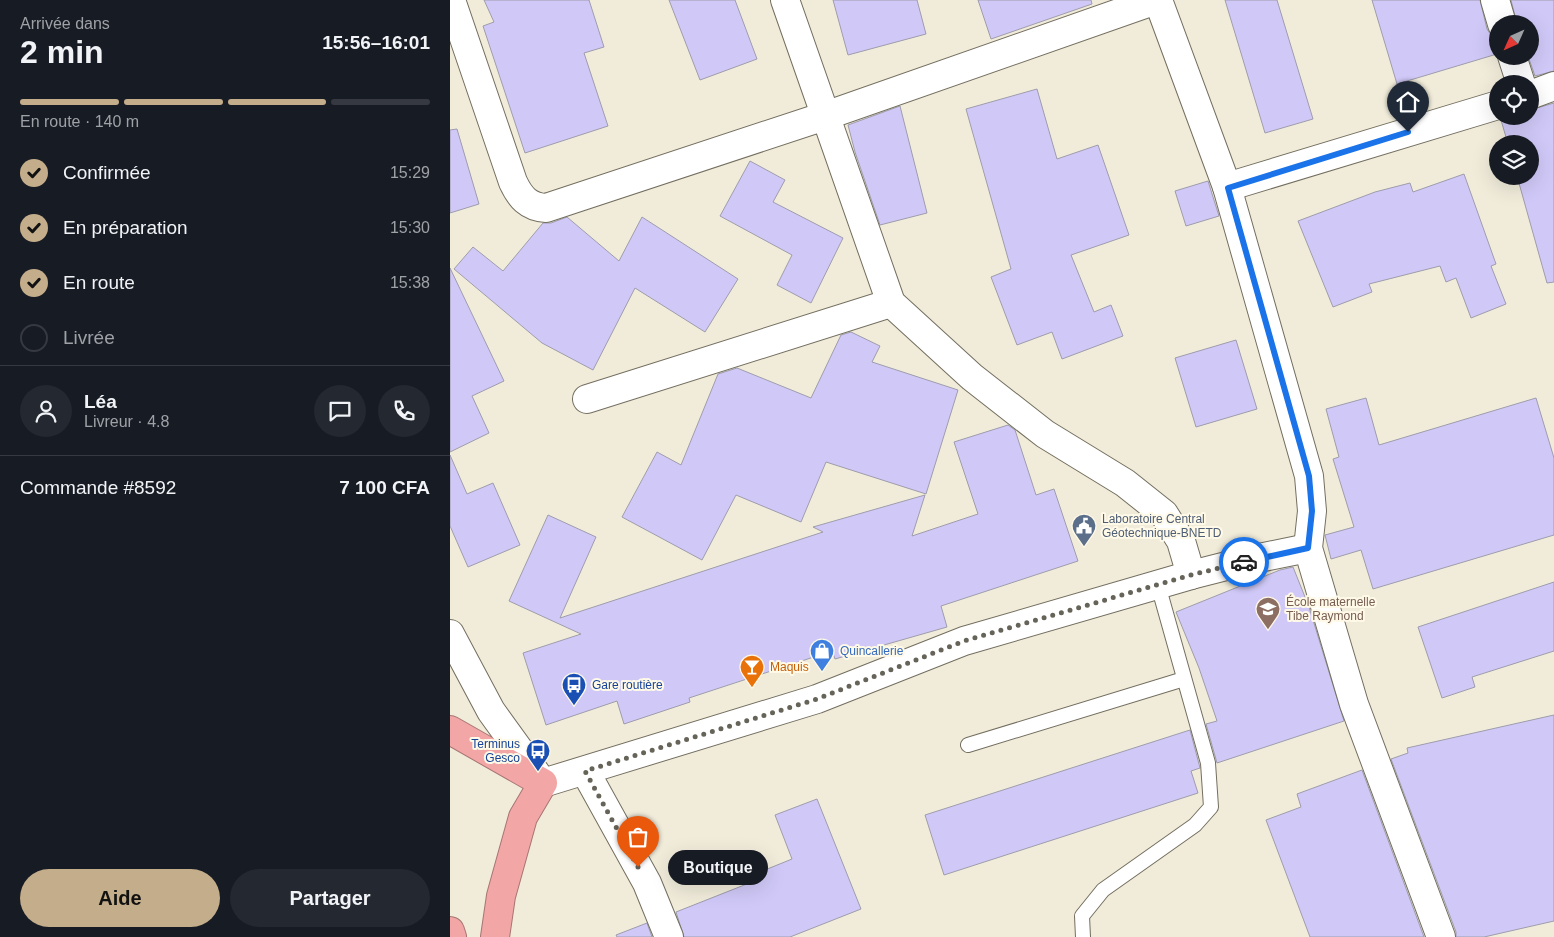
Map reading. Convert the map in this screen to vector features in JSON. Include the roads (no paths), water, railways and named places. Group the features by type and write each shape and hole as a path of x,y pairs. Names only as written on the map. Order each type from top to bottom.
{"highway":[{"path":"450,730 543,783 523,817 501,896 495,937"},
{"path":"450,931 452,937"}],"street":[{"path":"451,0 518,193 526,202 537,207 546,208 824,116 1157,0 1228,188 1309,476 1312,511 1308,548 1354,704 1440,937"},
{"path":"785,0 891,303 972,377 1045,434 1125,483 1164,514 1181,541 1191,575"},
{"path":"1494,0 1499,15"},
{"path":"1539,92 1554,86"},
{"path":"1228,188 1489,108"},
{"path":"587,399 891,303"},
{"path":"450,634 491,711 543,783 817,699 964,641 1191,575 1308,548"},
{"path":"585,771 647,883 670,937"}],"lane":[{"path":"1083,937 1082,916 1104,890 1195,825 1212,806 1208,763 1158,585"},
{"path":"968,745 1184,679"}],"place":[{"name":"Laboratoire Central Géotechnique-BNETD","path":"1084,547"},
{"name":"École maternelle Tibe Raymond","path":"1268,630"},
{"name":"Quincallerie","path":"822,672"},
{"name":"Maquis","path":"752,688"},
{"name":"Gare routière","path":"574,706"},
{"name":"Terminus Gesco","path":"538,772"},
{"name":"Boutique","path":"638,867"}]}
